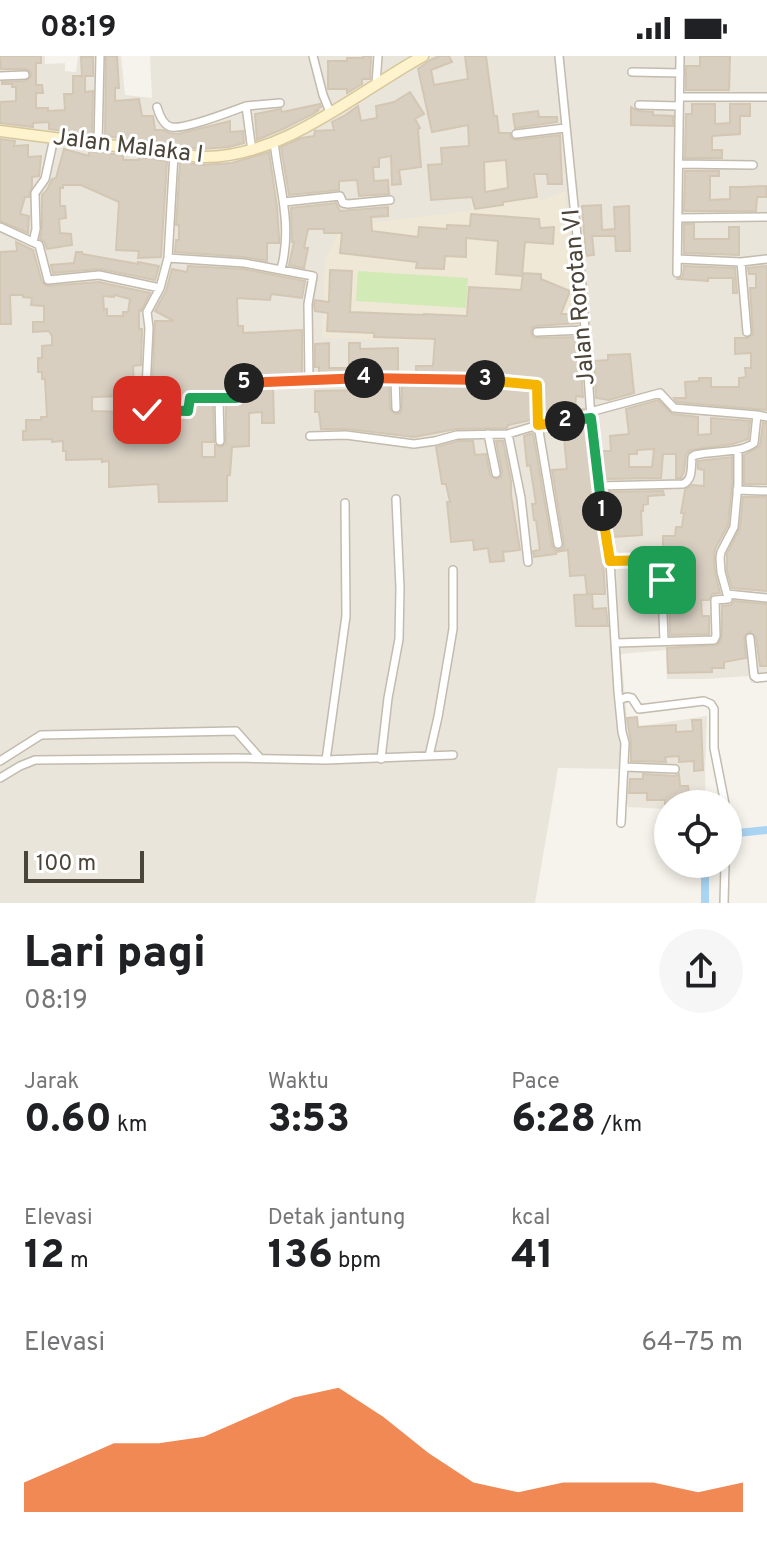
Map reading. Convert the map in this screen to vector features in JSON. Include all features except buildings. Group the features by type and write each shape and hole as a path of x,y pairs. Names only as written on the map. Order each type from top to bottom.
{"street":[{"path":"98,144 100,56"},
{"path":"313,56 326,103"},
{"path":"376,84 378,56"},
{"name":"Jalan Malaka I","path":"0,131 216,158 252,151 274,142 326,103 376,84 405,61 423,56"},
{"name":"Jalan Rorotan VI","path":"559,56 591,415 610,561 619,700 625,743 621,823"},
{"path":"677,273 680,56"},
{"path":"632,72 680,73"},
{"path":"0,76 25,75"},
{"path":"639,105 767,97"},
{"path":"157,107 167,125 172,127 280,103"},
{"path":"247,111 252,151"},
{"path":"516,134 565,128"},
{"path":"54,138 45,179 35,193 35,242 48,280 99,275 160,288"},
{"path":"274,142 287,229 281,269"},
{"path":"174,154 168,258 160,288 147,312 145,410 188,411 190,398 236,398 241,383 395,378 489,380 537,385 538,425 558,544"},
{"path":"679,164 753,165"},
{"path":"284,202 340,196 343,203 348,204 390,200"},
{"path":"678,218 767,217"},
{"path":"0,227 35,242"},
{"path":"168,258 244,263 314,277 308,304 309,381"},
{"path":"677,259 741,262 767,259"},
{"path":"741,262 747,332"},
{"path":"537,332 585,330"},
{"path":"395,378 396,408"},
{"path":"310,436 346,435 414,444 457,435 508,434 591,415 661,393 674,408 767,417"},
{"path":"219,398 220,441"},
{"path":"598,486 683,484 690,478 692,457 695,455 754,445 757,415"},
{"path":"488,434 496,473"},
{"path":"508,434 521,498 528,562"},
{"path":"616,643 714,640 715,601 728,599 720,558 734,527 738,450"},
{"path":"737,490 767,491"},
{"path":"381,759 399,639 396,499"},
{"path":"326,760 346,616 345,503"},
{"path":"610,561 661,561 664,641"},
{"path":"429,756 453,629 453,570"},
{"path":"727,594 767,598"},
{"path":"750,638 754,676 767,677"},
{"path":"619,700 632,698 639,709 704,701 711,704 714,709 714,748 722,790"},
{"path":"0,761 41,735 236,731 260,758"},
{"path":"26,745 35,760"},
{"path":"0,778 35,760 326,760 453,755"},
{"path":"625,767 675,769"},
{"path":"724,903 725,878"}],"shaded area":[{"path":"0,56 45,56 45,64 65,63 65,71 76,72 78,56 121,56 125,95 152,98 150,56 767,56 767,682 751,683 750,676 667,679 666,650 621,654 628,728 707,716 706,790 654,790 654,808 628,807 619,769 558,768 535,903 0,903"},
{"path":"468,149 533,154 540,201 565,191 575,313 541,314 496,343 322,338 325,260 342,226 472,211"}],"green space":[{"path":"358,271 468,278 466,308 356,301"}],"waterway":[{"path":"742,833 767,830"},
{"path":"705,878 705,903"}],"route":[{"path":"147,410 188,411 190,398 236,398 241,383 375,377 489,380 537,385 538,425 591,418 610,561 660,560 662,580"}]}
